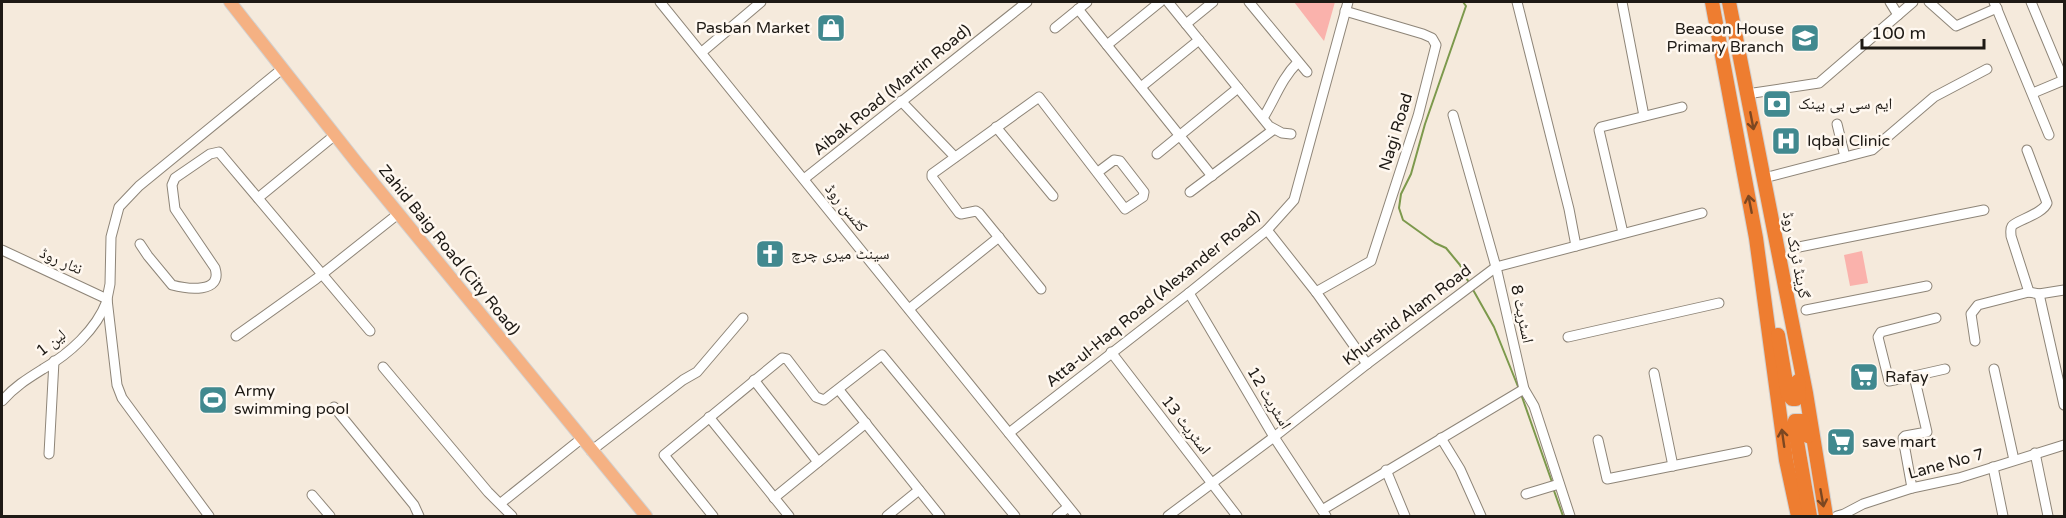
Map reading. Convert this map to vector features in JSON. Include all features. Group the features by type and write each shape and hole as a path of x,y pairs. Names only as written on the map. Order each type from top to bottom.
{"highway":[{"path":"1712,2 1756,238 1786,460 1798,516"},
{"name":"گرینڈ ٹرنک روڈ","path":"1729,2 1806,393 1826,516"},
{"path":"1756,238 1773,308 1788,394 1794,399 1799,394 1785,287"},
{"path":"1810,516 1795,421 1803,422 1816,461"}],"main road":[{"name":"Zahid Baig Road (City Road)","path":"230,2 398,214 646,516"}],"street":[{"name":"کٹسن روڈ","path":"660,2 1076,516"},
{"path":"702,52 761,2"},
{"name":"Aibak Road (Martin Road)","path":"804,179 1027,2"},
{"path":"1055,28 1087,2"},
{"path":"1107,45 1160,2"},
{"path":"1168,2 1273,130 1291,134"},
{"path":"1186,24 1213,2"},
{"path":"1249,2 1307,72"},
{"path":"1517,2 1569,209 1576,246"},
{"path":"1622,2 1644,116"},
{"path":"1890,2 1898,15"},
{"path":"1747,94 1819,83 1913,2"},
{"path":"1929,2 1956,26 1995,4 2049,135"},
{"path":"2031,2 2064,80 2032,93"},
{"name":"Atta-ul-Haq Road (Alexander Road)","path":"1009,433 1267,230 1294,200 1347,6"},
{"name":"Nagi Road","path":"1316,292 1371,261 1418,116 1436,45 1432,38 1423,34 1347,6"},
{"path":"1078,9 1212,176"},
{"path":"1141,87 1199,40"},
{"path":"1263,118 1285,76 1298,62"},
{"path":"209,516 122,398 117,385 107,298 110,284 111,237 119,207 139,186 282,69"},
{"path":"1764,178 1872,150 1934,97 1987,69"},
{"path":"1157,154 1238,88"},
{"path":"1041,289 976,211 959,213 932,174 1039,97 1125,209 1143,197 1144,192 1120,161 1114,160 1098,172"},
{"path":"902,101 955,157"},
{"path":"1623,233 1599,130 1601,127 1682,107"},
{"name":"اسٹریٹ 8","path":"1453,115 1496,267 1520,391 1534,406 1554,485 1570,516"},
{"path":"1837,124 1845,157"},
{"path":"996,127 1053,196"},
{"path":"1190,192 1273,130"},
{"path":"258,198 335,135"},
{"path":"2027,150 2048,203 2030,218 2014,224 2011,228 2029,292"},
{"path":"140,244 172,285 210,287 217,279 215,268 175,208 172,185 175,178 210,154 219,152 370,331"},
{"path":"1794,248 1984,210"},
{"name":"Khurshid Alam Road","path":"1168,516 1274,437 1366,363 1496,267 1702,213"},
{"path":"236,336 322,274 398,214"},
{"path":"1267,230 1316,292 1366,363"},
{"path":"909,309 999,237"},
{"name":"نثار روڈ","path":"2,250 107,298"},
{"path":"1806,310 1928,286"},
{"path":"1975,341 1971,314 1973,308 1981,303 2029,292 2039,294 2064,290"},
{"name":"اسٹریٹ 12","path":"1189,293 1274,437 1324,513"},
{"path":"2039,294 2064,405"},
{"name":"لین 1","path":"2,401 18,384 54,362 92,327 102,313 107,298"},
{"path":"1568,337 1719,303"},
{"path":"591,451 683,380 697,372 743,318"},
{"path":"1936,318 1881,332 1879,335 1889,381 1945,369"},
{"name":"اسٹریٹ 13","path":"1111,352 1237,516"},
{"path":"713,516 664,456 754,380 784,358 816,397 824,400 880,355 884,356 1015,516"},
{"path":"49,454 54,362"},
{"path":"383,367 488,492 512,516"},
{"path":"1994,369 2014,460"},
{"path":"1654,373 1673,466"},
{"path":"1912,488 1903,438 1927,432 1914,376"},
{"path":"754,380 818,462"},
{"path":"839,390 940,516"},
{"path":"1324,513 1386,470 1520,391"},
{"path":"334,407 414,505 419,516"},
{"path":"709,417 789,516"},
{"path":"774,498 866,423"},
{"path":"1441,438 1460,469 1481,516"},
{"path":"501,503 581,439"},
{"path":"1598,440 1607,478 1747,451"},
{"name":"Lane No 7","path":"1837,516 1863,504 1912,488 1959,478 2064,445"},
{"path":"2036,453 2048,516"},
{"path":"1993,467 2003,516"},
{"path":"1386,470 1405,516"},
{"path":"1526,494 1554,485"},
{"path":"886,516 919,490"},
{"path":"312,495 330,516"},
{"path":"1057,516 1068,507"}],"shaded area":[{"path":"1294,2 1335,2 1324,41"},
{"path":"1862,251 1868,283 1850,286 1844,255"}],"waterway":[{"path":"1463,2 1466,6 1425,124 1411,174 1401,194 1399,208 1403,220 1435,243 1446,248 1460,265 1469,283"},
{"path":"1472,288 1494,327 1519,389"},
{"path":"1521,394 1552,482"},
{"path":"1553,488 1563,516"}],"place":[{"name":"Pasban Market","path":"831,28"},
{"name":"Beacon House Primary Branch","path":"1805,38"},
{"name":"ایم سی بی بینک","path":"1777,104"},
{"name":"Iqbal Clinic","path":"1786,141"},
{"name":"سینٹ میری چرچ","path":"770,254"},
{"name":"Rafay","path":"1864,377"},
{"name":"Army swimming pool","path":"213,400"},
{"name":"save mart","path":"1841,442"}]}
